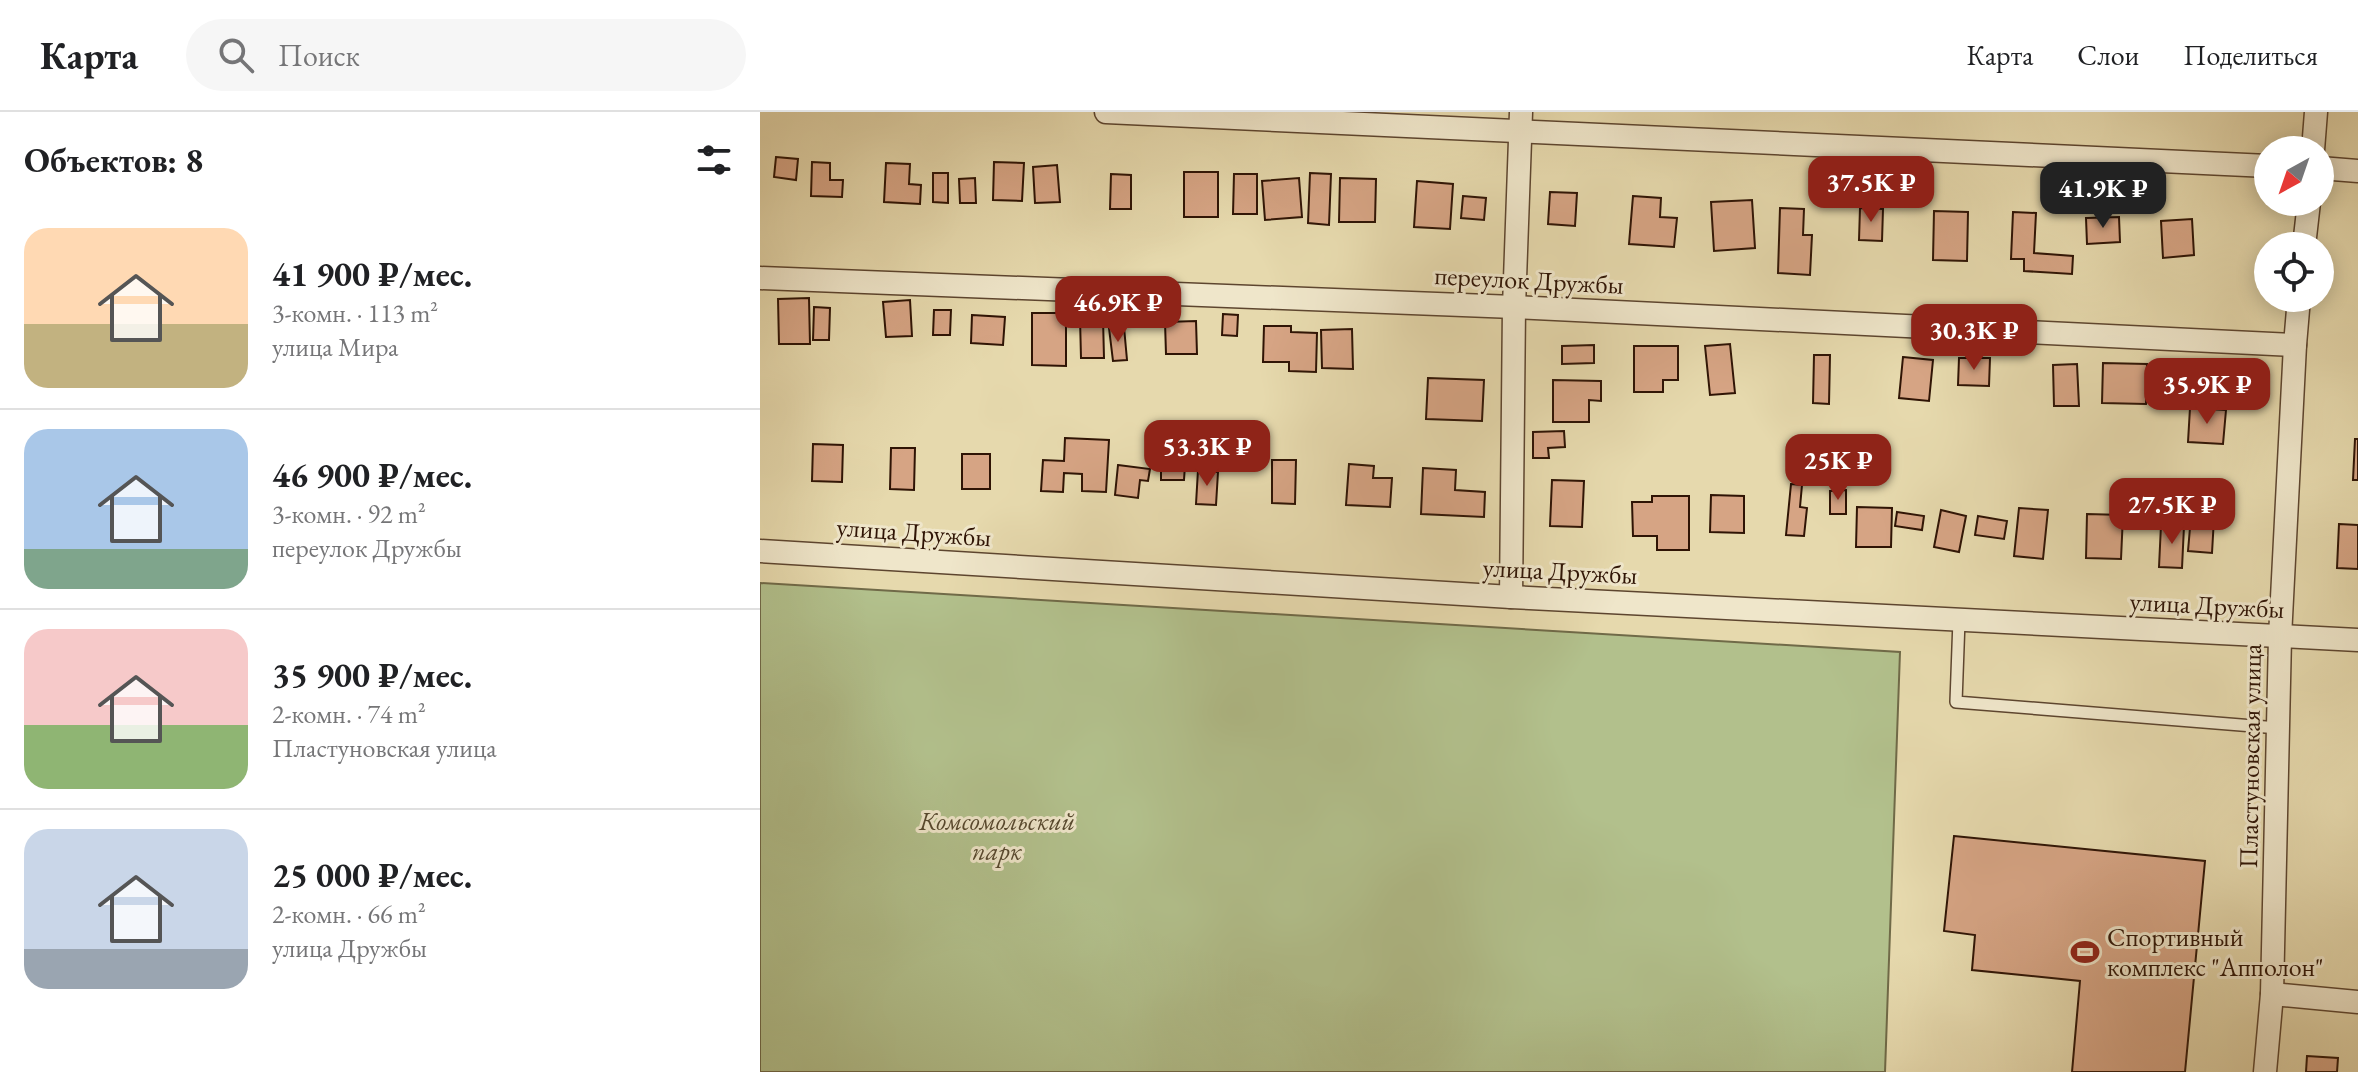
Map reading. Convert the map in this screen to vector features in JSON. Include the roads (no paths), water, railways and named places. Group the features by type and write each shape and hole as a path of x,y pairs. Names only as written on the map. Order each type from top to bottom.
{"street":[{"path":"1106,112 1520,122 2254,165"},
{"path":"2314,136 2316,112"},
{"path":"1511,597 1514,307 1520,122"},
{"path":"2334,169 2358,171"},
{"name":"переулок Дружбы","path":"760,278 1514,307 2295,345"},
{"name":"Пластуновская улица","path":"2265,1072 2272,994 2280,637 2298,312"},
{"name":"улица Дружбы","path":"760,551 1511,597 2358,640"},
{"path":"2272,994 2358,1002"}],"lane":[{"path":"1959,620 1956,702 2278,728"}],"place":[{"name":"Спортивный комплекс \"Апполон\"","path":"2085,952"}],"park label":[{"name":"Комсомольский парк","path":"997,836"}]}
